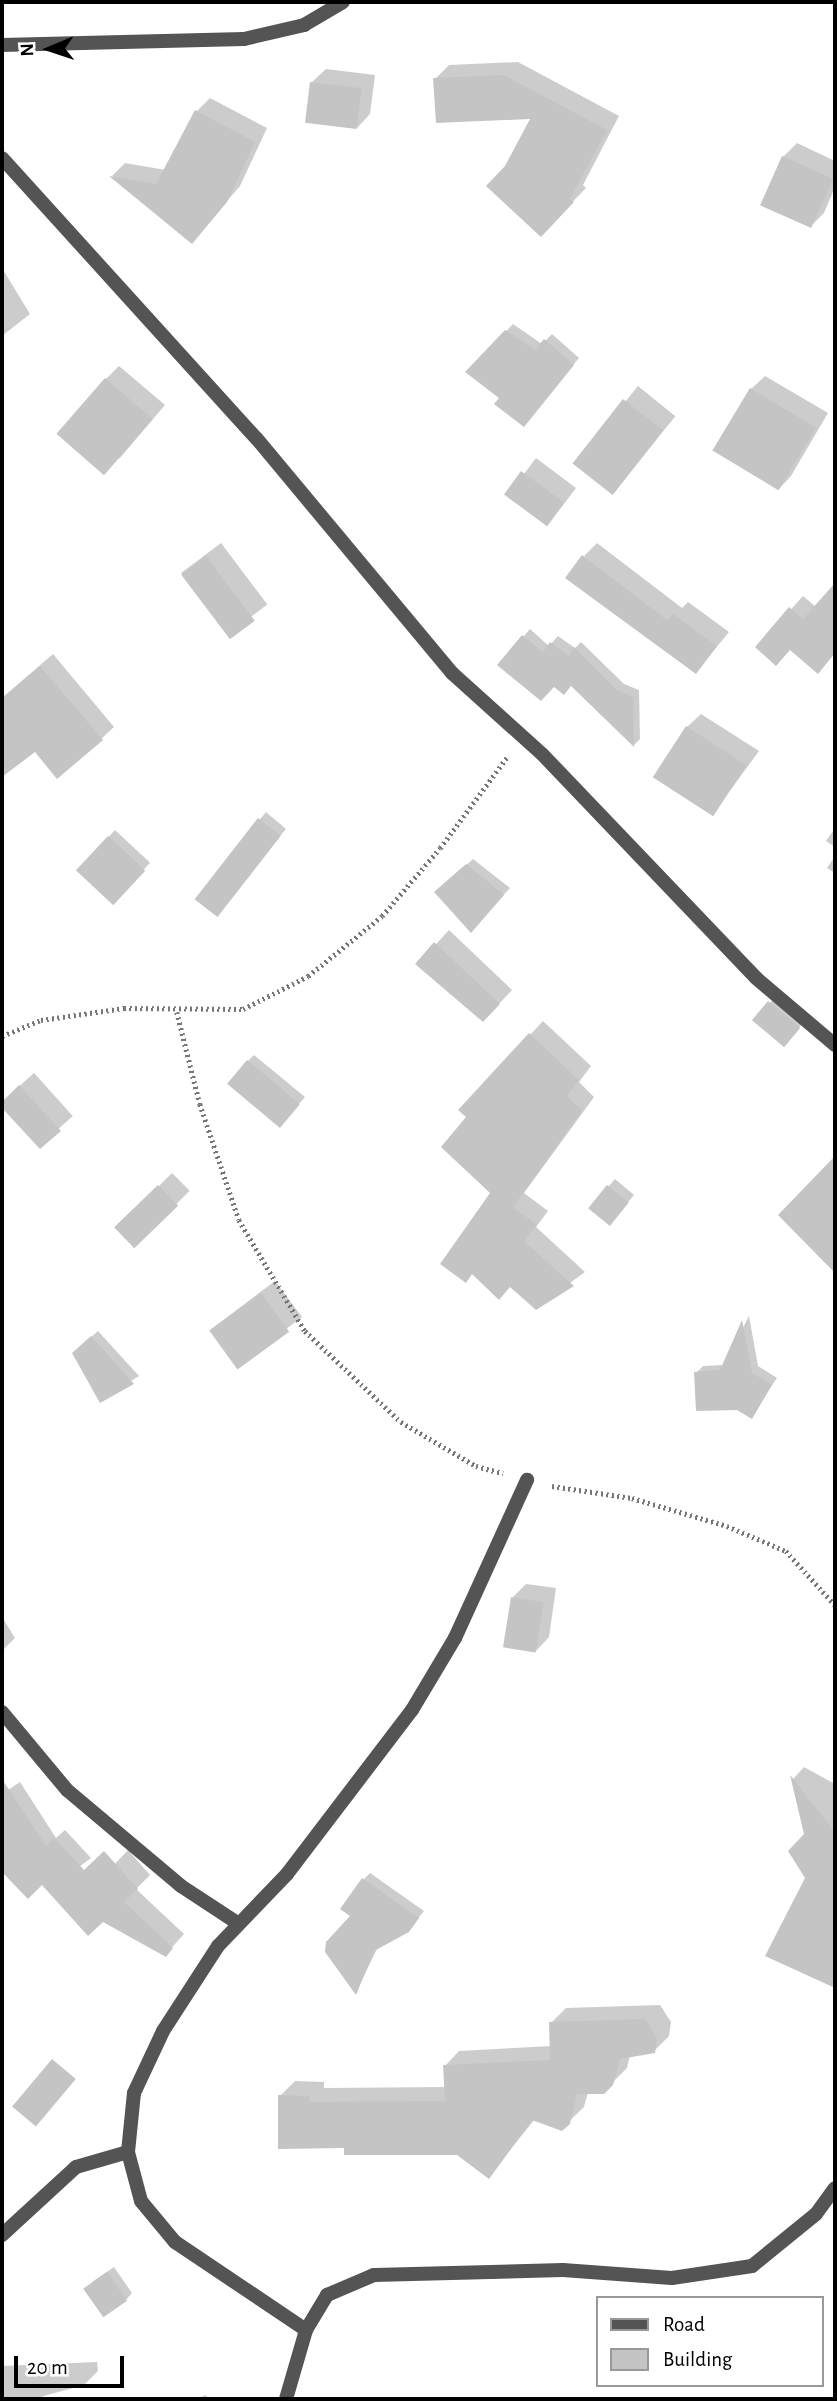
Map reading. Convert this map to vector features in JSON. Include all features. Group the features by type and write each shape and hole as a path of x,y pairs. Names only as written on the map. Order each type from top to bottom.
{"street":[{"path":"2,45 244,39 304,25 343,2"},
{"path":"2,158 257,439 452,673 522,736 756,978 835,1045"},
{"path":"306,2330 175,2242 141,2201 128,2152 134,2093 163,2031 218,1946 287,1874 412,1710 455,1638 527,1480"},
{"path":"2,1712 67,1790 181,1886 239,1924"},
{"path":"2,2235 76,2167 128,2152"},
{"path":"286,2399 306,2330 327,2295 374,2275 563,2270 672,2278 752,2266 816,2214 835,2188"}],"path":[{"path":"2,1036 41,1020 124,1009 177,1012 243,1009 308,976 382,916 440,848 522,736"},
{"path":"177,1012 200,1104 239,1220 305,1331 401,1422 476,1466 527,1480 632,1498 727,1526 786,1551 835,1605"}],"building":[{"path":"504,75 607,130 570,199 574,202 541,237 486,186 505,166 530,119 436,123 433,78"},
{"path":"310,82 362,88 357,129 305,123"},
{"path":"195,110 255,142 227,202 192,244 109,176 156,184"},
{"path":"782,156 833,179 811,228 760,205"},
{"path":"505,330 535,350 544,339 574,365 524,427 494,404 499,398 465,372"},
{"path":"105,378 153,419 104,475 56,434"},
{"path":"750,388 816,428 778,490 712,451"},
{"path":"623,399 663,430 613,495 573,464"},
{"path":"521,471 564,502 547,526 504,494"},
{"path":"582,555 668,621 673,614 717,646 696,674 565,578"},
{"path":"206,556 255,621 230,639 181,575"},
{"path":"835,583 835,653 818,674 790,650 776,666 755,647 789,607 803,619"},
{"path":"522,635 543,652 550,642 569,656 574,647 617,690 633,697 634,747 571,686 564,695 554,687 541,701 497,665"},
{"path":"40,666 103,740 57,779 35,752 2,777 2,698"},
{"path":"686,726 746,765 713,816 653,777"},
{"path":"258,818 281,836 217,917 195,899"},
{"path":"108,836 145,871 113,905 76,870"},
{"path":"466,864 504,895 471,933 434,892"},
{"path":"434,942 500,1004 483,1022 415,964"},
{"path":"768,1001 800,1028 784,1047 752,1020"},
{"path":"529,1033 579,1080 567,1096 582,1111 513,1207 537,1225 524,1241 574,1286 536,1310 510,1287 499,1300 472,1274 466,1283 440,1264 490,1193 441,1147 466,1117 458,1110"},
{"path":"247,1060 300,1104 280,1128 227,1084"},
{"path":"19,1085 61,1131 40,1149 2,1108 2,1102"},
{"path":"835,1156 835,1273 778,1215"},
{"path":"158,1185 178,1206 134,1248 114,1227"},
{"path":"607,1185 629,1203 610,1226 588,1208"},
{"path":"261,1293 289,1332 237,1369 209,1331"},
{"path":"742,1320 752,1373 772,1385 752,1419 737,1410 696,1411 694,1372 720,1370"},
{"path":"91,1336 134,1384 100,1403 72,1353"},
{"path":"511,1597 544,1602 536,1653 503,1647"},
{"path":"790,1775 835,1832 835,1988 765,1956 805,1878 788,1851 804,1834"},
{"path":"2,1779 46,1846 54,1838 84,1870 104,1851 138,1889 124,1902 173,1948 166,1957 103,1922 88,1936 42,1885 28,1899 2,1872"},
{"path":"362,1878 419,1918 409,1932 374,1951 356,1995 325,1952 326,1942 350,1916 340,1909"},
{"path":"645,2019 657,2038 655,2053 620,2059 613,2085 604,2094 577,2094 570,2124 562,2131 532,2120 489,2179 457,2155 344,2155 344,2148 278,2149 278,2095 310,2096 310,2102 445,2101 443,2065 550,2060 549,2022"},
{"path":"52,2059 76,2079 36,2126 12,2106"},
{"path":"107,2272 127,2301 103,2317 83,2289"}]}
